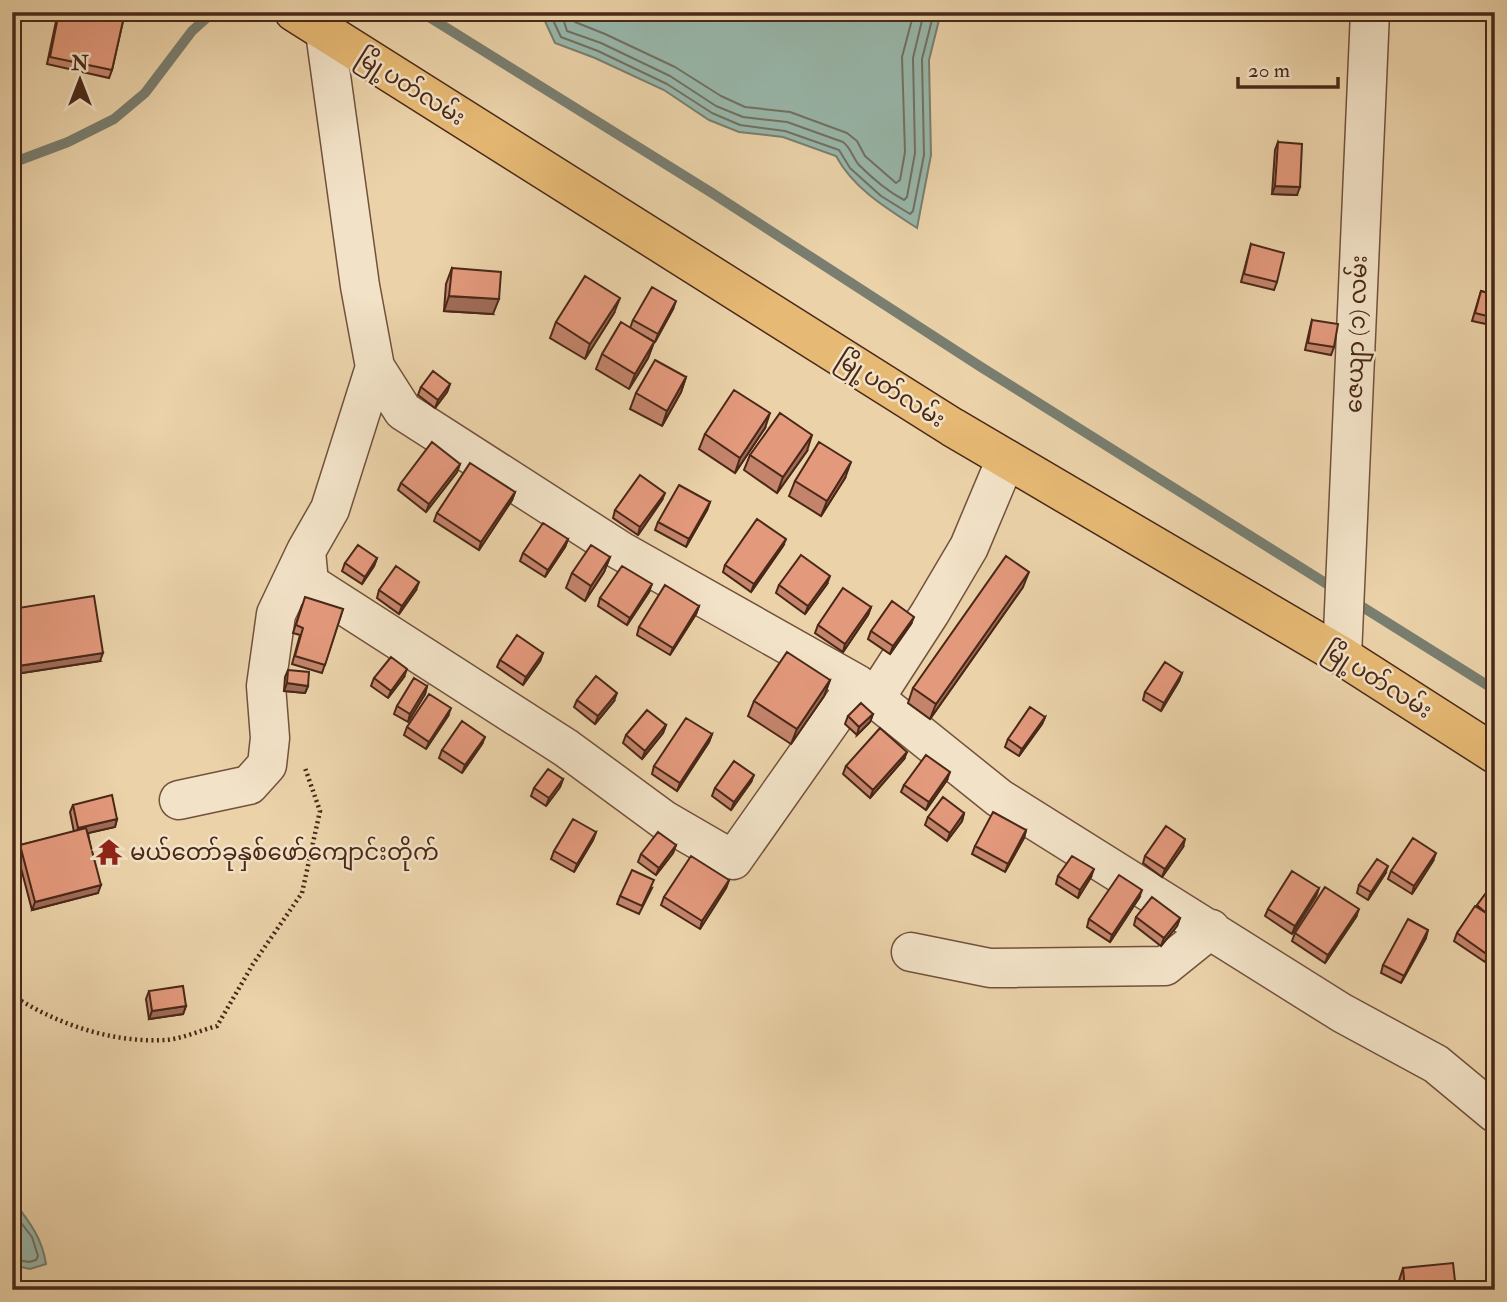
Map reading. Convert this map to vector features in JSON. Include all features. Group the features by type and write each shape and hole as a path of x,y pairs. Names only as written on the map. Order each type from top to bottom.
{"main road":[{"name":"မြို့ပတ်လမ်း","path":"310,22 951,427 1342,656 1495,754"}],"street":[{"name":"ဇေယျာ (၁) လမ်း","path":"1342,656 1370,12"},
{"path":"310,22 374,367 403,411 621,551 866,691 999,798 1342,1013 1436,1064 1495,1113"},
{"path":"179,800 248,785 267,765 270,738 266,686 276,614 306,551 330,509 374,367"},
{"path":"306,551 309,583 566,748 664,820 733,860 930,613 969,547 1006,459"},
{"path":"911,952 990,968 1165,966 1211,929"}],"path":[{"path":"12,995 36,1011 106,1036 166,1040 217,1026 253,964 302,893 320,811 296,742 270,738"}],"water":[{"path":"545,12 941,12 929,60 931,155 917,228 861,188 836,156 783,137 739,132 709,120 664,90 555,43 544,19"},
{"path":"12,1199 38,1237 46,1264 30,1269 12,1265"}],"building":[{"path":"59,12 125,12 112,70 50,57"},
{"path":"1278,142 1302,144 1300,187 1275,186"},
{"path":"1251,244 1284,253 1277,282 1244,274"},
{"path":"452,268 501,272 499,299 449,296"},
{"path":"585,276 620,298 590,344 556,322"},
{"path":"652,287 676,301 658,334 633,320"},
{"path":"1481,291 1495,295 1495,318 1475,313"},
{"path":"1312,320 1338,324 1334,347 1308,343"},
{"path":"621,322 654,342 635,374 602,354"},
{"path":"655,360 686,377 667,411 636,393"},
{"path":"433,371 450,384 438,400 421,387"},
{"path":"734,390 770,413 740,458 705,434"},
{"path":"780,413 812,435 783,477 750,455"},
{"path":"432,442 460,464 429,504 401,483"},
{"path":"819,442 851,462 827,501 795,481"},
{"path":"470,463 515,492 481,542 437,513"},
{"path":"640,475 665,493 640,527 615,510"},
{"path":"679,485 710,502 689,539 658,522"},
{"path":"757,519 786,539 754,584 725,565"},
{"path":"543,523 568,539 548,570 523,553"},
{"path":"358,545 377,558 365,577 345,563"},
{"path":"591,545 610,557 591,586 572,573"},
{"path":"801,555 830,576 808,606 779,585"},
{"path":"1006,556 1029,572 936,704 913,688"},
{"path":"396,566 419,582 402,606 379,590"},
{"path":"622,566 652,584 630,618 600,598"},
{"path":"665,585 699,606 673,648 639,627"},
{"path":"843,588 871,607 845,644 818,625"},
{"path":"94,596 103,653 18,666 12,632 12,609"},
{"path":"305,597 343,609 325,665 295,656 303,628 296,625"},
{"path":"892,601 914,617 893,646 871,631"},
{"path":"517,635 543,653 526,677 500,660"},
{"path":"787,652 830,680 797,729 754,701"},
{"path":"391,657 407,669 391,691 374,678"},
{"path":"1165,662 1182,673 1164,703 1145,692"},
{"path":"288,670 309,672 308,686 287,683"},
{"path":"596,676 617,693 598,716 577,700"},
{"path":"414,678 427,686 410,714 397,706"},
{"path":"429,694 451,708 429,742 407,727"},
{"path":"861,703 873,714 859,727 848,716"},
{"path":"1030,707 1045,717 1022,749 1008,739"},
{"path":"647,710 666,725 645,751 626,735"},
{"path":"686,718 712,734 680,783 654,766"},
{"path":"462,721 485,737 465,765 442,750"},
{"path":"880,728 907,752 873,790 846,766"},
{"path":"926,755 950,772 929,802 904,785"},
{"path":"734,761 754,775 734,802 715,788"},
{"path":"548,769 563,779 549,798 534,788"},
{"path":"112,795 117,819 78,828 73,805"},
{"path":"943,797 964,813 950,833 928,817"},
{"path":"993,812 1026,830 1008,864 975,846"},
{"path":"573,819 596,832 577,864 554,851"},
{"path":"1166,826 1185,839 1165,869 1145,856"},
{"path":"86,828 101,885 35,902 20,845"},
{"path":"658,832 676,845 659,868 641,854"},
{"path":"1413,838 1436,853 1414,886 1391,871"},
{"path":"691,856 729,880 702,921 664,897"},
{"path":"1072,856 1094,869 1080,890 1058,876"},
{"path":"1377,859 1388,866 1371,892 1359,885"},
{"path":"632,870 654,880 642,906 620,896"},
{"path":"1292,871 1319,888 1295,926 1268,909"},
{"path":"1119,875 1142,890 1112,935 1089,919"},
{"path":"1492,885 1495,887 1495,945 1488,955 1457,933 1475,906 1486,913 1477,905"},
{"path":"1325,887 1359,909 1328,955 1295,933"},
{"path":"1152,897 1180,918 1164,938 1136,917"},
{"path":"1408,919 1428,930 1404,976 1383,965"},
{"path":"183,986 186,1006 152,1011 149,991"},
{"path":"1453,1263 1456,1290 1405,1290 1403,1268"}],"waterway":[{"path":"12,163 68,142 114,119 145,93 192,31 213,12"},
{"path":"421,12 712,193 981,367 1335,589"},
{"path":"1353,601 1495,690"},
{"path":"1494,1290 1491,1274 1495,1265"}],"place":[{"name":"မယ်တော်ခုနှစ်ဖော်ကျောင်းတိုက်","path":"109,852"}]}
